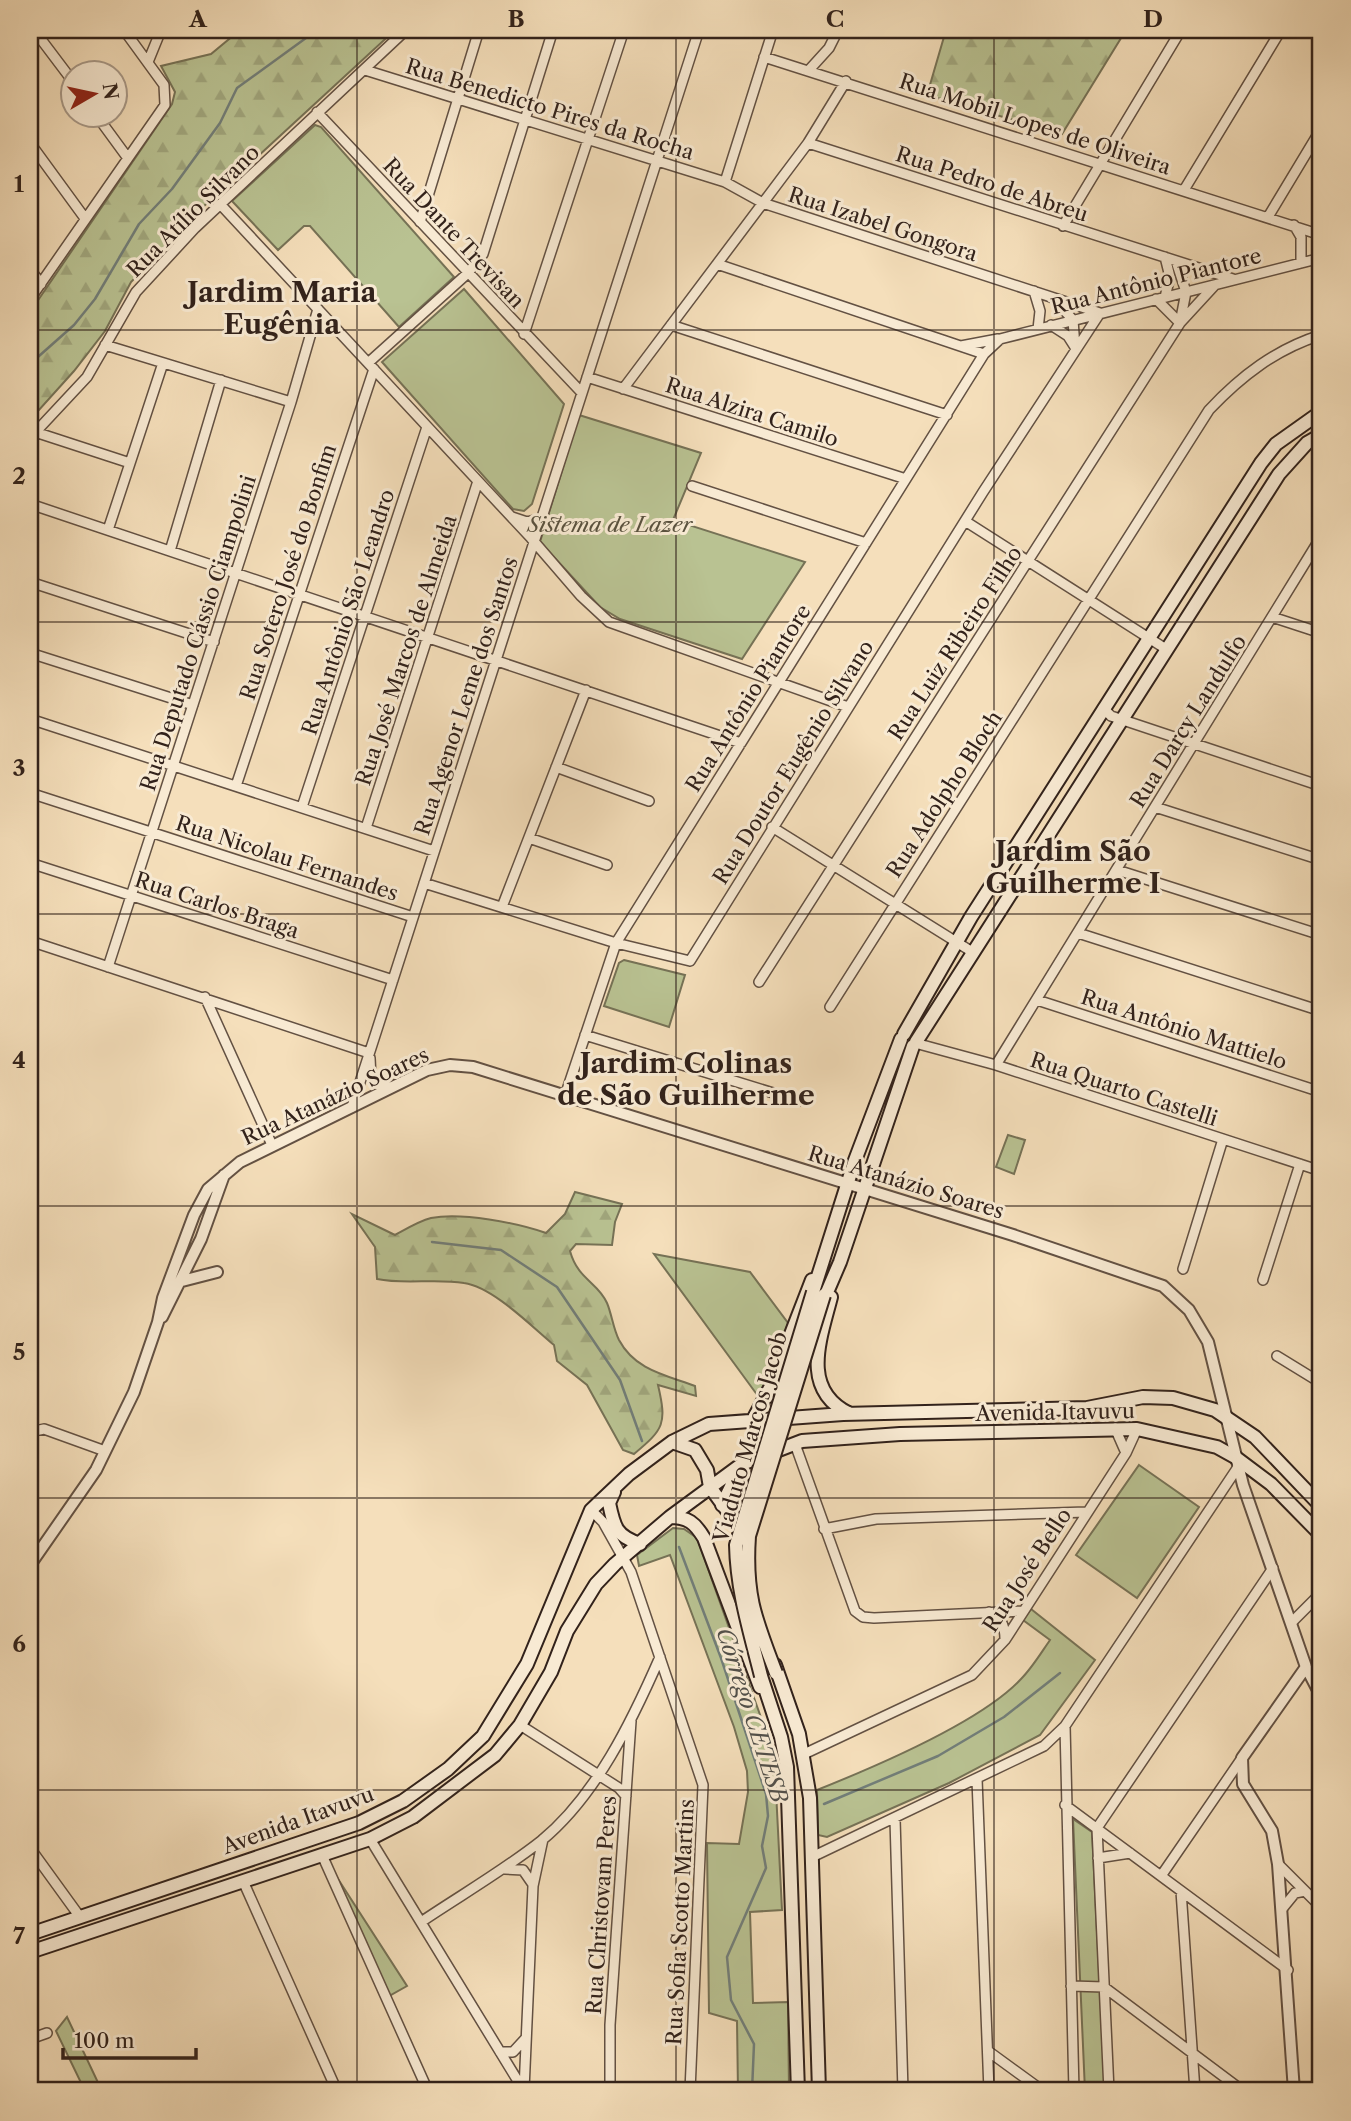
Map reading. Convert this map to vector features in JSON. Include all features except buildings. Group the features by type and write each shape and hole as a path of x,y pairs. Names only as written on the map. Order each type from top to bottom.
{"main road":[{"path":"790,1416 818,1293 820,1269 847,1184 902,1037 956,942 1261,463 1276,444 1321,412"},
{"path":"850,1414 827,1399 817,1369 818,1347 840,1262 914,1044 1279,474 1307,443 1321,435"},
{"path":"902,1037 912,1033 914,1044"},
{"path":"818,1293 840,1262"},
{"path":"754,1419 771,1386 813,1277 820,1269"},
{"name":"Viaduto Marcos Jacob","path":"776,1673 752,1611 746,1577 749,1536 818,1293"},
{"name":"Viaduto Marcos Jacob","path":"781,1737 743,1609 736,1572 736,1545 818,1293"},
{"name":"Avenida Itavuvu","path":"30,1934 352,1825 403,1801 448,1769 483,1736 527,1664 591,1510 672,1442 709,1424 790,1416 1087,1408 1143,1397 1160,1397 1215,1410 1226,1417 1255,1437 1321,1506"},
{"name":"Avenida Itavuvu","path":"758,1456 782,1432 790,1416"},
{"name":"Avenida Itavuvu","path":"30,1952 370,1839 413,1817 460,1785 495,1755 520,1726 551,1672 567,1631 596,1584 670,1517 742,1464 795,1444 827,1437 1137,1429 1217,1447 1271,1484 1321,1535"},
{"path":"672,1442 695,1450 707,1470 710,1488 745,1537 752,1586 776,1673 804,1754 813,1857 819,2091"},
{"path":"722,1505 742,1464"},
{"path":"692,1501 705,1482 707,1470"},
{"path":"618,1486 609,1503 611,1515 622,1538 640,1544"},
{"path":"670,1517 685,1517 697,1526 704,1538 745,1652 781,1737 790,1801 799,2091"},
{"path":"352,1825 370,1839"},
{"path":"243,1881 244,1869 255,1858"}],"street":[{"path":"34,30 60,64"},
{"path":"30,299 84,217 165,104 164,86 124,30"},
{"name":"Rua Atílio Silvano","path":"33,435 87,377 136,292 220,204 407,30"},
{"path":"420,222 479,30"},
{"path":"371,366 468,273 483,254 553,30"},
{"path":"524,334 624,30"},
{"name":"Rua Agenor Leme dos Santos","path":"352,1107 699,30"},
{"path":"725,182 773,30"},
{"path":"808,69 828,48 838,30"},
{"path":"1063,226 1181,30"},
{"path":"1184,190 1281,30"},
{"path":"137,48 160,35"},
{"path":"148,62 160,35"},
{"name":"Rua Mobil Lopes de Oliveira","path":"764,57 846,81 1321,235"},
{"name":"Rua Benedicto Pires da Rocha","path":"365,70 725,182"},
{"path":"623,389 808,143 846,81"},
{"name":"Rua Dante Trevisan","path":"317,112 582,393"},
{"path":"1268,217 1321,129"},
{"path":"107,130 127,157"},
{"name":"Rua Pedro de Abreu","path":"808,143 1234,279"},
{"path":"30,144 84,217"},
{"name":"Rua Izabel Gongora","path":"725,182 763,204 1100,313"},
{"path":"220,204 534,541 581,597 609,622 848,707"},
{"path":"1294,225 1301,237 1301,263"},
{"path":"1166,257 1170,277 1160,298 1180,323"},
{"name":"Rua Antônio Piantore","path":"960,346 1000,339 1321,258"},
{"path":"1176,261 1186,292"},
{"path":"717,264 984,354"},
{"path":"30,269 41,284"},
{"name":"Rua Luiz Ribeiro Filho","path":"759,982 1180,323 1217,284"},
{"path":"1034,291 1040,311 1038,329"},
{"name":"Rua Luiz Ribeiro Filho","path":"1180,323 1186,292"},
{"name":"Rua Izabel Gongora","path":"1053,298 1073,320"},
{"name":"Rua Deputado Cássio Ciampolini","path":"108,967 291,402 318,309"},
{"name":"Rua Doutor Eugênio Silvano","path":"424,883 616,943 690,961 965,521 1075,348 1093,328 1100,313"},
{"path":"1073,320 1075,348"},
{"path":"671,325 947,415"},
{"path":"1051,325 1068,336 1075,348"},
{"name":"Rua Adolpho Bloch","path":"831,1007 1209,410 1261,364 1286,349 1321,335"},
{"name":"Rua Antônio Piantore","path":"565,1096 616,943 984,354 1000,339"},
{"path":"106,345 291,402"},
{"path":"108,530 163,363"},
{"name":"Rua Sotero José do Bonfim","path":"236,786 371,366"},
{"path":"566,376 580,379 588,374"},
{"name":"Rua Alzira Camilo","path":"588,374 623,389 906,479"},
{"path":"170,551 221,380"},
{"name":"Rua Antônio São Leandro","path":"302,807 427,427"},
{"path":"33,435 130,463"},
{"name":"Rua José Marcos de Almeida","path":"366,828 478,481"},
{"path":"692,486 866,543"},
{"path":"30,504 741,743"},
{"path":"511,516 527,522 541,518"},
{"path":"965,521 1149,635 1167,649"},
{"name":"Rua Darcy Landulfo","path":"996,1065 1272,617 1317,552 1321,537"},
{"path":"30,582 214,642"},
{"path":"1272,617 1321,633"},
{"path":"30,653 193,705"},
{"path":"502,907 586,690"},
{"path":"1103,708 1111,716 1321,786"},
{"path":"30,719 434,851"},
{"path":"556,767 649,801"},
{"name":"Rua Nicolau Fernandes","path":"30,793 413,917"},
{"path":"1155,807 1321,860"},
{"path":"772,827 974,953"},
{"path":"529,838 607,865"},
{"name":"Rua Carlos Braga","path":"30,863 393,980"},
{"path":"1117,870 1321,935"},
{"path":"1078,933 1321,1011"},
{"path":"30,941 369,1053 371,1078 375,1084 390,1087"},
{"path":"205,997 272,1145"},
{"name":"Rua Antônio Mattielo","path":"1037,1000 1321,1092"},
{"path":"585,1035 799,1101"},
{"name":"Rua Quarto Castelli","path":"914,1044 996,1065 1321,1171"},
{"name":"Rua Atanázio Soares","path":"158,1322 158,1297 205,1195 224,1175 272,1145 390,1087 427,1070 450,1065 473,1067 1013,1235 1163,1286 1189,1310 1202,1328 1237,1462 1293,1621 1306,1667 1321,1696"},
{"path":"1184,1269 1223,1139"},
{"path":"1263,1280 1300,1164"},
{"name":"Rua Atanázio Soares","path":"30,1565 76,1502 105,1451 134,1392 158,1322 194,1255 224,1175"},
{"path":"189,1230 188,1245 194,1255"},
{"path":"181,1281 217,1272"},
{"path":"1277,1356 1321,1384"},
{"path":"1115,1428 1126,1453"},
{"path":"30,1432 44,1429 105,1451"},
{"name":"Rua José Bello","path":"804,1754 972,1675 1005,1640 1126,1453 1137,1429"},
{"path":"795,1444 855,1611 863,1617 1023,1611"},
{"path":"813,1857 1044,1746 1065,1726 1237,1462"},
{"path":"591,1510 603,1522 623,1558"},
{"path":"824,1529 876,1519 1086,1512"},
{"name":"Rua Sofia Scotto Martins","path":"623,1558 697,1759 704,1806 690,2091"},
{"path":"1109,2091 1097,1828 1273,1569"},
{"path":"1293,1621 1321,1593"},
{"path":"987,1611 1000,1620 1005,1629 1005,1640"},
{"path":"421,1922 543,1839 598,1776 631,1721 660,1657"},
{"path":"1161,1876 1306,1667"},
{"path":"646,1690 662,1684 672,1691"},
{"name":"Rua Christovam Peres","path":"610,2091 610,2025 631,1721"},
{"path":"520,1726 620,1788 626,1796"},
{"path":"1065,1726 1074,2091"},
{"path":"1242,1758 1243,1784 1272,1831 1278,1864 1288,1970 1294,2091"},
{"path":"977,1779 989,2091"},
{"path":"1226,1782 1243,1784"},
{"path":"1065,1805 1288,1970"},
{"path":"895,1819 903,2091"},
{"path":"370,1839 524,2091"},
{"path":"524,2091 533,1886 543,1839"},
{"path":"30,1849 80,1917"},
{"path":"1098,1858 1129,1853"},
{"path":"322,1855 428,2091"},
{"path":"1278,1864 1321,1907"},
{"path":"497,1872 518,1867 528,1874 533,1886"},
{"path":"243,1881 337,2091"},
{"path":"1181,1891 1195,2091"},
{"path":"1282,1909 1295,1893 1305,1891"},
{"path":"1071,1986 1104,1987 1243,2091"},
{"path":"30,2039 47,2033"},
{"path":"500,2052 513,2052 526,2038"},
{"path":"988,2051 1043,2091"}],"green space":[{"path":"240,30 395,30 204,206 131,282 105,331 30,420 30,312 172,104 175,92 161,66 211,54"},
{"path":"946,30 1126,30 1062,134 927,95"},
{"path":"315,125 321,127 454,277 399,327 310,226 304,226 278,250 232,201"},
{"path":"464,289 564,404 532,504 524,511 513,509 382,362"},
{"name":"Sistema de Lazer","path":"579,415 701,453 673,520 805,562 742,659 620,619 600,607 540,542"},
{"path":"624,960 685,975 669,1027 604,1006 619,963"},
{"path":"1008,1135 1025,1140 1014,1174 996,1167"},
{"path":"575,1192 622,1204 615,1222 612,1245 576,1244 570,1251 583,1275 603,1296 619,1340 642,1365 695,1386 696,1396 658,1385 662,1409 661,1425 652,1438 634,1454 623,1450 587,1385 557,1361 554,1345 499,1299 464,1283 377,1279 375,1247 352,1214 395,1235 431,1218 458,1216 489,1219 546,1233 565,1214"},
{"path":"654,1254 750,1272 788,1323 770,1374 758,1396"},
{"path":"1139,1465 1199,1507 1137,1598 1076,1555"},
{"path":"673,1528 684,1529 697,1538 764,1726 775,1771 782,1910 750,1912 753,2003 788,2002 789,2091 738,2091 737,2021 709,2013 707,1843 739,1844 748,1792 747,1771 734,1727 670,1555 639,1566 637,1555"},
{"path":"1031,1609 1095,1660 1040,1735 949,1783 827,1837 818,1835 817,1790 895,1757 953,1727 1003,1695 1021,1679 1050,1640 1023,1620"},
{"path":"1073,1819 1092,1832 1105,2091 1085,2091"},
{"path":"329,1865 407,1986 389,1996"},
{"path":"67,2017 102,2091 85,2091 56,2031"}],"waterway":[{"path":"30,364 74,325 95,299 139,224 172,189 220,123 237,88 317,30"},
{"name":"Córrego CETESB","path":"432,1242 501,1250 557,1287 620,1380 642,1441"},
{"name":"Córrego CETESB","path":"679,1547 721,1658 766,1794 768,1816 762,1846 766,1868 727,1957 731,2000 754,2044 752,2091"},
{"path":"824,1804 938,1756 1004,1717 1060,1673"}],"district":[{"name":"Jardim Maria Eugênia","path":"282,308"},
{"name":"Jardim São Guilherme I","path":"1073,867"},
{"name":"Jardim Colinas de São Guilherme","path":"686,1079"}]}
